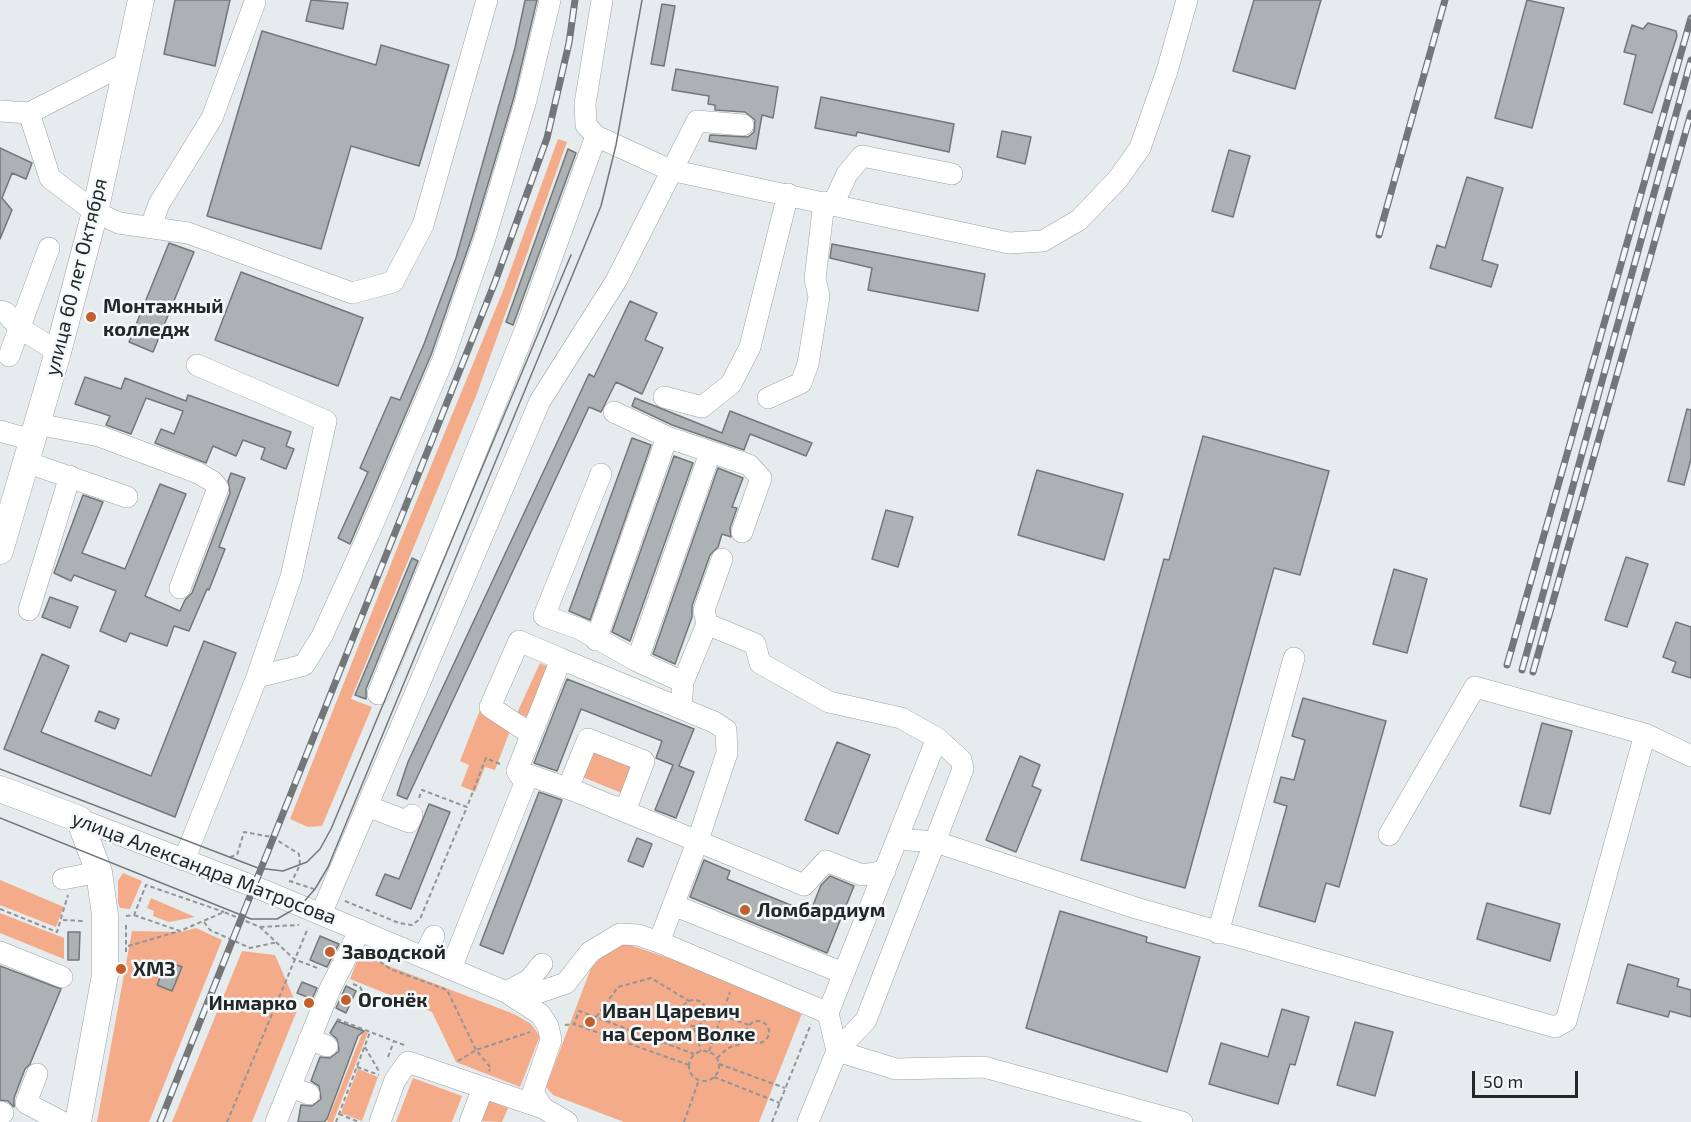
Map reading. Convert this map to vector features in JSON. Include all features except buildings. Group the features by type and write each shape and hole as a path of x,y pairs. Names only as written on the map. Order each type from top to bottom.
{"main road":[{"name":"улица 60 лет Октября","path":"0,551 58,352 95,212 141,0"},
{"name":"улица Александра Матросова","path":"0,789 79,819"},
{"path":"78,1122 105,975 105,915 99,872 79,819"}],"street":[{"path":"29,113 50,178 95,212 119,223 188,233 352,293 393,282 423,225 487,0"},
{"path":"257,677 304,665 322,636 378,511 443,360 485,238 526,100 550,0"},
{"path":"602,0 585,104 586,125 596,136 670,170 1009,243 1043,241 1079,220 1118,178 1140,148 1167,71 1187,0"},
{"path":"151,226 159,204 212,118 255,2"},
{"path":"0,111 29,113 127,63"},
{"path":"321,914 540,402 616,281 670,170 697,122 743,125"},
{"path":"378,694 526,328 596,136"},
{"path":"768,398 801,383 808,364 819,296 815,279 828,203 847,174 862,156 952,174"},
{"path":"664,397 702,406 731,384 750,347 788,194"},
{"path":"9,356 49,248"},
{"path":"0,311 6,313 20,328 58,352"},
{"path":"184,860 257,677 291,576 326,421 196,365"},
{"path":"614,412 667,438 749,465 761,478 742,532"},
{"path":"0,431 32,442 70,476 127,497"},
{"path":"32,442 99,436 198,473 212,481 218,488 180,588"},
{"path":"596,640 667,438"},
{"path":"637,661 710,453"},
{"path":"601,474 544,616 580,630 637,661 683,682"},
{"path":"29,610 70,476"},
{"path":"681,708 683,682 707,624 704,610 722,559"},
{"path":"707,624 756,644 760,663 829,702 901,718 937,738 961,760 963,769 866,1020 837,1052 808,1122"},
{"path":"531,734 490,706 519,641 681,708 726,730 727,753 698,840 659,942"},
{"path":"1218,933 1294,658"},
{"path":"517,771 561,659"},
{"path":"1389,835 1475,687 1645,734 1691,756"},
{"path":"897,839 936,842 1218,933 1555,1027 1566,1021 1645,734"},
{"path":"837,1052 823,1010 843,973 937,738"},
{"path":"568,788 588,739 644,761 625,811"},
{"path":"517,771 568,788 804,885 826,861 862,875 885,871"},
{"path":"451,968 508,818 525,783 517,771"},
{"path":"367,806 409,822 412,815"},
{"name":"улица Александра Матросова","path":"79,819 321,914 358,936 424,956 506,992 540,1014 548,1026"},
{"path":"66,886 99,872"},
{"path":"673,905 843,973"},
{"name":"улица Александра Матросова","path":"506,992 537,993 566,983 590,952 620,934 638,935 823,1010"},
{"path":"276,1122 299,1091 318,1043 320,1012 358,936"},
{"path":"424,956 434,936"},
{"path":"0,952 62,977"},
{"path":"506,992 529,980 543,964"},
{"path":"543,1108 533,1092 551,1040 548,1026"},
{"path":"837,1052 896,1069 984,1067 1155,1118 1182,1122"},
{"path":"380,1122 395,1080 408,1062 450,1069 483,1088 543,1108 567,1122"},
{"path":"37,1074 26,1103 62,1122"},
{"path":"470,1122 483,1088"}],"path":[{"path":"352,905 399,923 412,925 420,919 486,759 517,771"},
{"path":"412,815 422,790 467,807"},
{"path":"225,860 237,855 244,832 272,837 299,854 300,865 292,881"},
{"path":"134,915 146,885 224,912 260,927 294,958 360,987 370,1007"},
{"path":"0,909 57,932 62,920 66,886"},
{"path":"127,947 180,931 224,912"},
{"path":"126,915 134,915 180,931"},
{"path":"62,920 84,921"},
{"path":"204,922 210,930 250,948 278,942"},
{"path":"227,1122 309,926 260,927"},
{"path":"358,936 390,969 447,990 476,1050 491,1068 483,1088"},
{"path":"596,1017 618,987 651,978 689,1001 700,1002 707,1011 749,1025 759,1021 766,1024 770,1031 767,1039 761,1043 750,1041 728,1048 717,1058"},
{"path":"709,1052 733,985"},
{"path":"689,1001 684,1005 681,1016 688,1025 694,1027 705,1022 707,1011"},
{"path":"772,1122 823,1010"},
{"path":"574,1024 579,1011 694,1054"},
{"path":"320,1012 405,1045"},
{"path":"450,1069 456,1062 476,1050 548,1026 574,1024 689,1065"},
{"path":"749,1025 746,1032 750,1041"},
{"path":"694,1027 701,1051"},
{"path":"336,1122 370,1032"},
{"path":"357,1067 381,1076 365,1046"},
{"path":"714,1077 719,1064 717,1058 709,1052 701,1051 694,1054 689,1065 693,1076 699,1080 714,1077 780,1103"},
{"path":"719,1064 786,1088"},
{"path":"684,1122 699,1080"},
{"path":"339,1114 359,1122"}],"shaded area":[{"path":"558,139 567,142 476,396 351,699 372,707 322,826 308,827 290,819 398,546 503,291"},
{"path":"540,663 549,667 530,718 517,713"},
{"path":"480,710 513,723 495,770 485,767 475,792 461,786 469,765 460,761"},
{"path":"591,748 635,766 624,794 580,776"},
{"path":"123,873 142,881 130,909 120,908 118,903 118,881"},
{"path":"0,880 64,907 56,927 0,905"},
{"path":"151,898 195,917 169,922 153,916 154,911 147,908"},
{"path":"0,913 64,938 64,959 0,933"},
{"path":"196,928 222,940 149,1122 97,1122 132,931 180,932"},
{"path":"624,943 692,966 803,1011 759,1122 624,1122 553,1095 546,1087 591,968 606,952"},
{"path":"242,951 275,955 298,1008 252,1122 172,1122"},
{"path":"373,960 514,1014 531,1024 540,1036 520,1087 456,1062 432,1012 350,979 357,961"},
{"path":"363,1031 368,1032 333,1122 327,1122"},
{"path":"358,1069 378,1077 362,1121 341,1113"},
{"path":"413,1078 462,1096 452,1122 396,1122"},
{"path":"487,1100 508,1108 502,1122 479,1121"}],"tram line":[{"path":"0,818 251,919 277,919 301,905 315,889 328,867 601,206 616,145 642,0"},
{"path":"0,769 258,868 283,871 307,862 320,849 331,829 571,255"}],"railway":[{"path":"160,1122 495,282 547,138 569,43 575,0"},
{"path":"1379,235 1445,0"},
{"path":"1507,665 1691,18"},
{"path":"1522,670 1691,60"},
{"path":"1533,672 1691,113"}],"place":[{"name":"Монтажный колледж","path":"91,317"},
{"name":"Ломбардиум","path":"745,910"},
{"name":"Заводской","path":"330,952"},
{"name":"ХМЗ","path":"121,969"},
{"name":"Огонёк","path":"346,1000"},
{"name":"Инмарко","path":"309,1003"},
{"name":"Иван Царевич на Сером Волке","path":"590,1022"}]}
